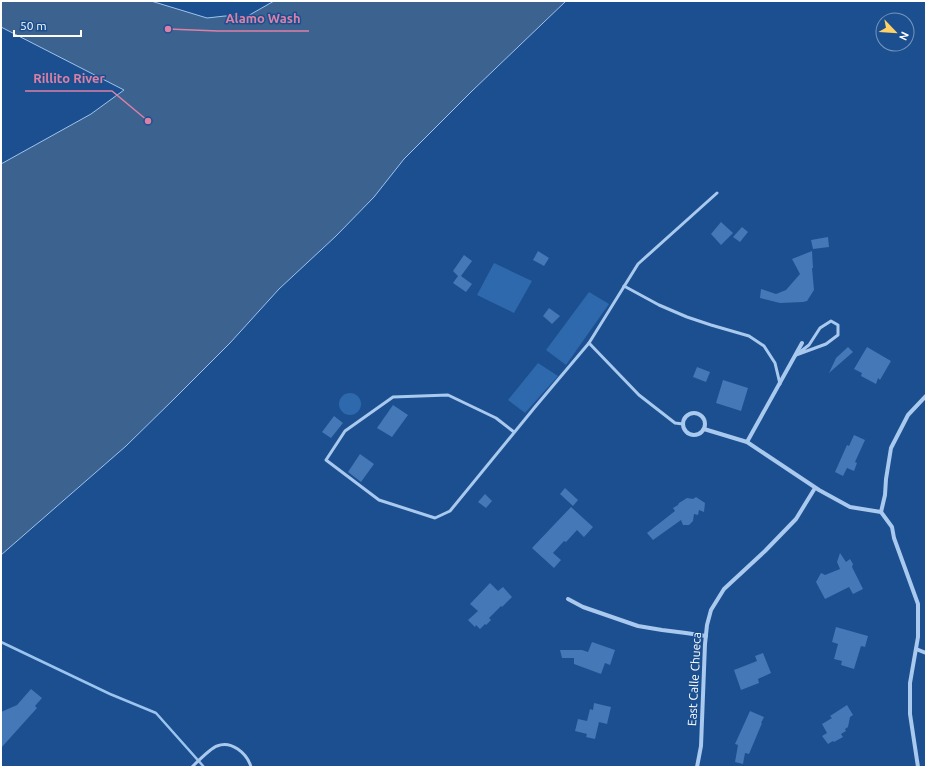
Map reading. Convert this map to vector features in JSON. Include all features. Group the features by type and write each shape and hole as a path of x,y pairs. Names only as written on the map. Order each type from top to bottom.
{"street":[{"path":"747,442 802,343"},
{"path":"881,512 885,495 891,448 908,414 926,396"},
{"path":"691,413 698,414 704,419 705,422 704,429 699,435 691,436 685,431 682,424 683,420 691,413"},
{"path":"704,429 747,442 815,488 850,507 881,512 892,527 894,538 918,604 918,637 910,683 910,714 918,767"},
{"name":"East Calle Chueca","path":"697,767 701,746 706,636 711,610 724,589 765,551 796,519 815,488"},
{"path":"568,599 583,607 638,626 706,636"},
{"path":"916,649 926,653"}],"lane":[{"path":"514,432 496,418 448,395 393,397 345,432 326,460 379,500 435,518 450,511 589,343 638,264 716,193"},
{"path":"624,286 659,305 687,317 749,336 764,346 775,363 780,384"},
{"path":"831,321 838,325 838,335 826,344 796,356 809,345 820,328 831,321"},
{"path":"589,343 639,395 675,423 682,424"},
{"path":"192,767 216,746 227,745 242,751 250,762 251,767"}],"shaded area":[{"path":"1,1 151,1 207,18 225,16 246,17 274,1 566,1 472,91 404,159 374,197 336,236 279,289 230,343 176,397 126,446 1,555 1,164 91,114 124,90 1,27"},
{"path":"494,263 532,281 514,313 477,295"},
{"path":"589,292 609,304 566,365 546,350"},
{"path":"538,363 558,376 525,413 508,400"},
{"path":"350,393 358,396 361,404 358,412 350,415 342,412 339,404 342,396"}],"building":[{"path":"721,222 733,233 721,245 711,234"},
{"path":"742,227 748,232 740,242 733,237"},
{"path":"828,237 829,247 813,249 811,240"},
{"path":"538,251 549,258 544,266 533,260"},
{"path":"812,251 814,290 807,301 780,303 760,298 761,289 776,294 786,290 800,274 792,259"},
{"path":"464,255 472,261 461,276 472,284 466,292 453,283 458,276 453,271"},
{"path":"549,308 560,316 552,324 543,316"},
{"path":"848,347 853,352 829,373 836,358"},
{"path":"867,347 891,361 880,380 878,378 876,384 861,376 862,373 854,369"},
{"path":"697,367 710,372 706,382 693,377"},
{"path":"723,380 748,388 741,411 716,403"},
{"path":"393,405 408,415 392,437 377,428"},
{"path":"334,416 343,423 331,438 322,432"},
{"path":"854,435 865,440 855,462 857,463 854,471 847,468 843,476 835,472 847,445 849,446"},
{"path":"360,454 374,464 361,482 348,472"},
{"path":"565,488 578,500 573,506 560,494"},
{"path":"485,494 492,501 486,508 478,502"},
{"path":"696,497 705,503 704,512 699,510 698,515 694,514 693,521 689,525 683,525 681,520 653,540 647,533 675,511 673,508 679,503 687,498 693,499"},
{"path":"571,507 593,527 584,537 577,530 566,542 564,541 553,553 561,560 554,568 532,548"},
{"path":"840,553 846,562 850,559 853,564 852,567 863,589 853,594 849,587 825,599 816,582 821,573 825,575 840,569 837,562"},
{"path":"490,583 498,591 503,587 512,597 489,618 491,620 486,625 485,624 480,629 476,625 475,627 468,620 478,611 470,604"},
{"path":"836,627 868,636 865,647 861,646 854,669 841,665 842,661 834,659 838,644 832,642"},
{"path":"592,642 615,650 610,665 605,663 601,674 574,664 574,658 562,658 560,650 582,650 588,652"},
{"path":"763,653 771,673 758,679 759,683 741,690 734,670 757,661 755,656"},
{"path":"31,689 42,698 35,706 37,708 1,748 1,712 17,705"},
{"path":"594,703 611,707 607,724 599,722 595,739 586,737 587,734 575,731 578,719 587,721 590,709 593,710"},
{"path":"847,705 853,715 850,717 848,727 845,729 846,731 841,734 843,737 828,744 822,736 827,733 822,724 832,718 830,716"},
{"path":"750,711 764,717 749,754 745,753 743,764 735,762 738,745 735,744"}],"waterway":[{"path":"1,642 110,694 156,713 204,767"}],"place":[{"name":"Alamo Wash","path":"168,29"},
{"name":"Rillito River","path":"148,121"}]}
